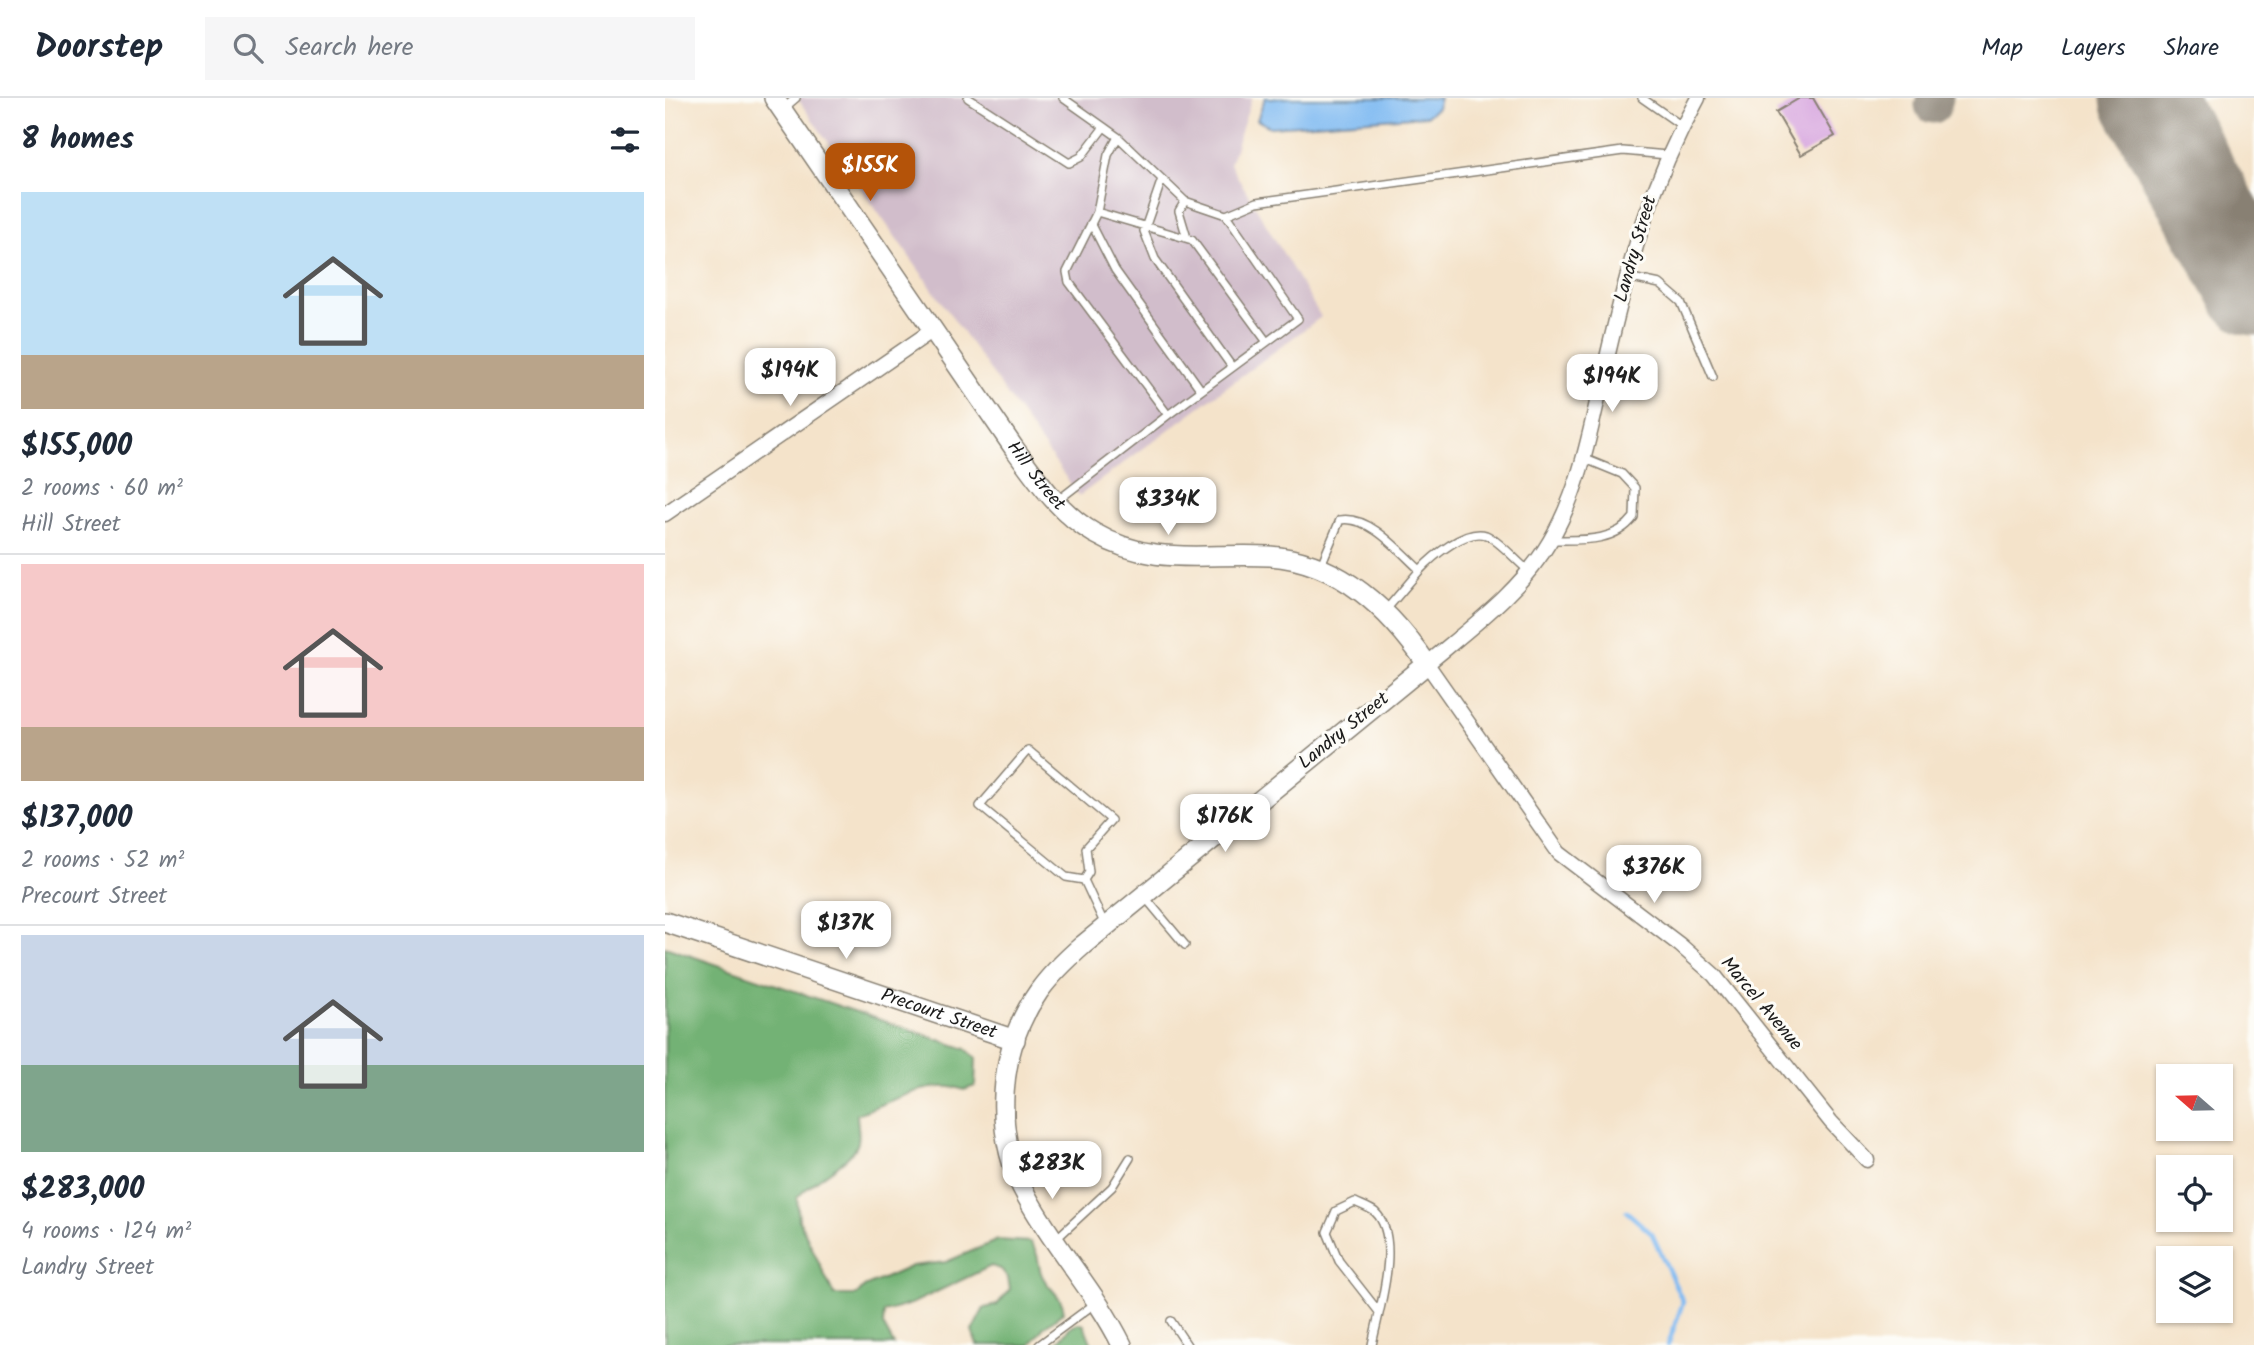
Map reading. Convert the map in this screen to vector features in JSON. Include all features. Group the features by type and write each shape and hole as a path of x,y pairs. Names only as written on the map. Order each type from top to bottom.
{"street":[{"name":"Landry Street","path":"1122,1345 1098,1302 1027,1197 1008,1146 1004,1099 1006,1072 1026,1013 1045,983 1106,926 1491,610 1528,571 1551,540 1565,512 1583,458 1626,277 1667,155 1698,98"},
{"name":"Hill Street","path":"784,102 933,330 1014,448 1056,502 1093,533 1133,550 1170,558 1270,556 1320,569 1358,588 1385,611 1427,664"},
{"path":"665,514 933,330"},
{"name":"Marcel Avenue","path":"1427,664 1559,853 1680,945 1714,975 1831,1122 1867,1160"},
{"name":"Precourt Street","path":"665,922 1015,1040"}],"lane":[{"path":"968,98 1069,163 1081,157 1104,127"},
{"path":"1056,502 1298,319 1226,215 1185,201 1118,137 1063,98"},
{"path":"1642,98 1682,125"},
{"path":"1118,137 1108,155 1097,212 1067,272 1069,282 1168,415"},
{"path":"1226,215 1257,202 1623,151 1667,155"},
{"path":"1162,179 1143,231 1154,259 1232,367"},
{"path":"1185,201 1179,211 1187,238"},
{"path":"1097,212 1192,240 1267,342"},
{"path":"1091,223 1115,270 1201,390"},
{"path":"1626,277 1660,284 1681,302 1713,377"},
{"path":"1551,540 1588,540 1618,534 1635,517 1635,488 1622,474 1583,458"},
{"path":"1320,569 1340,520 1350,518 1378,533 1420,570"},
{"path":"1385,611 1420,570 1449,545 1474,535 1486,536 1528,571"},
{"path":"1028,750 1111,820 1086,848 1089,872 1084,880 1066,877 980,806 1028,750"},
{"path":"1084,880 1106,926"},
{"path":"1143,895 1185,945"},
{"path":"1054,1240 1112,1187 1130,1158"},
{"path":"1372,1345 1387,1279 1386,1232 1375,1212 1355,1202 1336,1211 1327,1232 1339,1261 1379,1311"},
{"path":"1039,1345 1098,1302"},
{"path":"1171,1321 1187,1345"}],"shaded area":[{"path":"797,98 1252,98 1230,164 1321,317 1079,496"}],"green space":[{"path":"665,947 966,1049 976,1058 975,1086 964,1090 951,1087 924,1089 857,1114 859,1139 855,1149 797,1198 799,1220 834,1295 857,1295 864,1287 912,1266 946,1262 998,1240 1030,1242 1037,1255 1043,1278 1061,1301 1064,1312 1044,1327 1030,1345 977,1345 972,1331 984,1308 997,1305 1010,1289 1008,1278 1001,1269 991,1266 911,1304 884,1312 883,1325 894,1345 665,1345"},
{"path":"1078,1323 1084,1325 1092,1345 1055,1345 1071,1326"}],"water":[{"path":"1265,98 1440,98 1437,108 1426,116 1270,127 1257,120"}],"building":[{"path":"1800,98 1813,98 1835,136 1801,155 1776,112"}],"waterway":[{"path":"1626,1211 1652,1234 1683,1302 1668,1345"}],"taxiway":[{"path":"1933,105 1935,98"}],"runway":[{"path":"2147,98 2254,289"}]}
